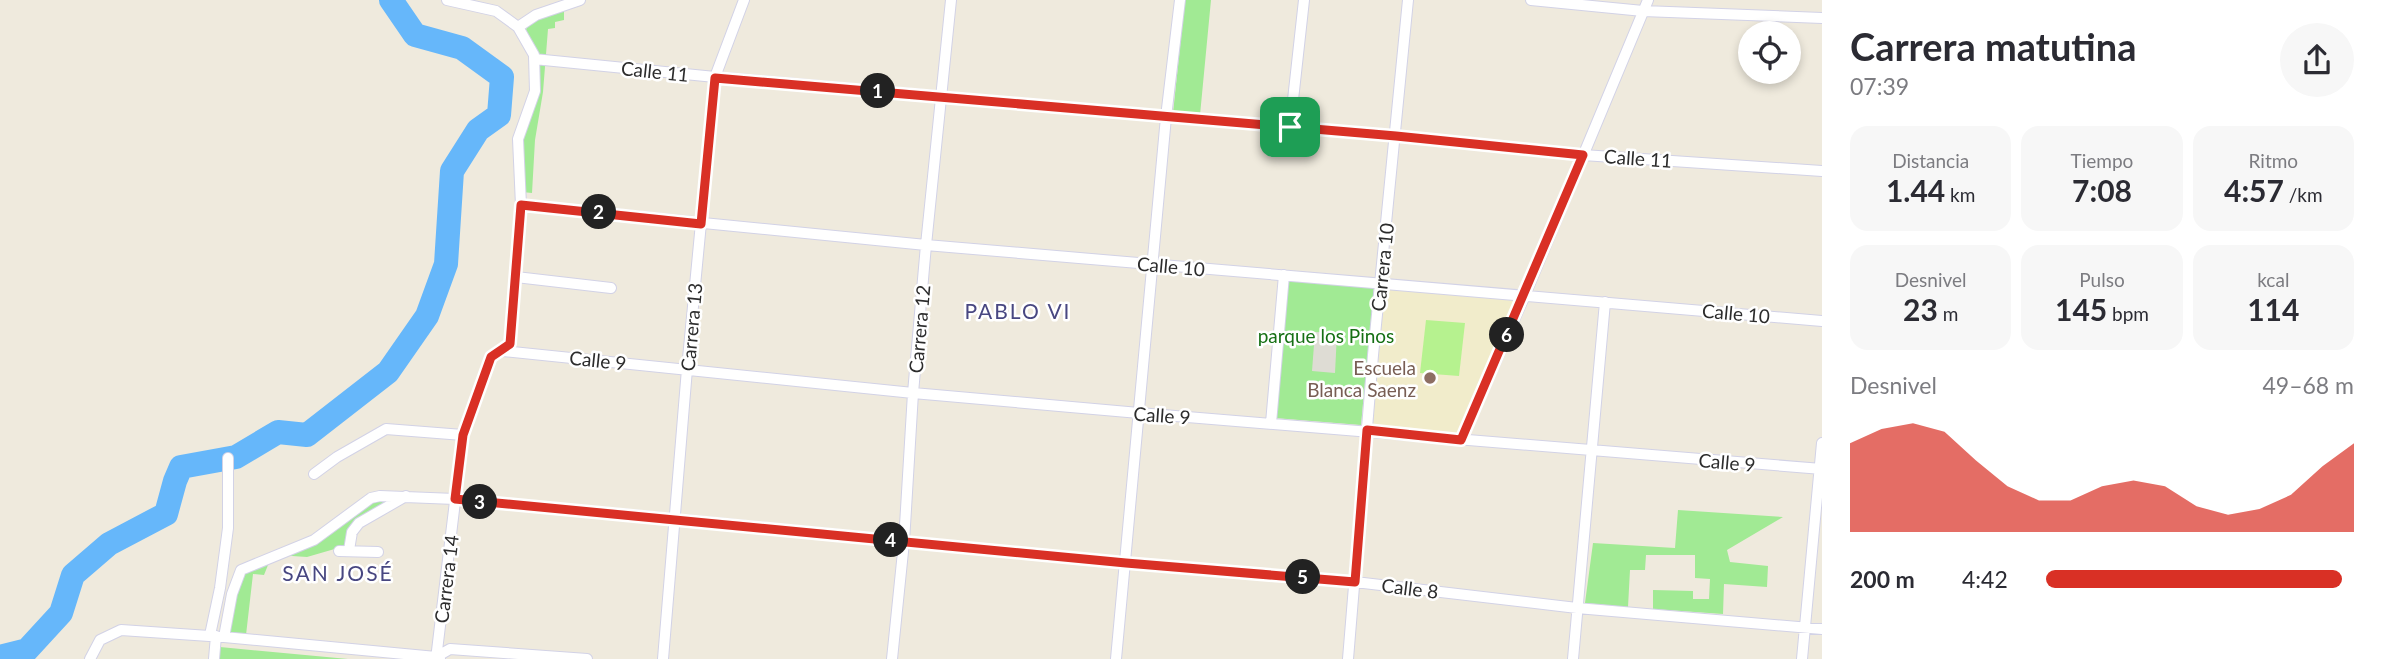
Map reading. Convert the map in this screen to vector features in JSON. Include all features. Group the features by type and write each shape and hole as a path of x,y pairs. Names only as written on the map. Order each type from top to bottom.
{"street":[{"path":"447,0 496,10 518,27 534,57"},
{"path":"518,27 536,15 580,0"},
{"name":"Carrera 13","path":"663,659 715,78 744,0"},
{"name":"Carrera 12","path":"892,659 904,542 926,245 951,0"},
{"path":"1116,659 1166,117 1180,0"},
{"path":"1290,127 1304,0"},
{"name":"Carrera 10","path":"1348,659 1408,0"},
{"path":"1531,0 1646,5 1822,18"},
{"path":"1461,440 1646,5"},
{"name":"Calle 11","path":"534,57 715,78 1396,136 1583,155 1822,171"},
{"name":"Carrera 14","path":"438,658 463,435 491,357 510,344 521,205 518,139 536,91 534,57"},
{"name":"Calle 10","path":"521,205 926,245 1822,321"},
{"path":"1271,423 1284,275"},
{"path":"516,277 611,288"},
{"path":"1573,659 1605,302"},
{"name":"Calle 9","path":"503,351 1139,414 1367,430 1820,469"},
{"path":"314,474 337,457 386,429 463,435"},
{"path":"1802,659 1822,443"},
{"path":"214,659 228,528 228,458"},
{"path":"378,552 344,550 359,523 406,496"},
{"name":"Calle 8","path":"217,636 241,570 314,540 371,498 406,496 1355,582 1577,608 1822,629"},
{"path":"90,659 100,640 121,630 217,636 438,658 450,649 587,659"}],"shaded area":[{"name":"Escuela Blanca Saenz","path":"1385,288 1516,300 1458,437 1372,427"},
{"path":"1315,332 1337,333 1335,373 1312,371"}],"green space":[{"path":"1185,0 1211,0 1200,115 1173,113"},
{"path":"564,7 564,20 555,22 555,28 548,29 543,92 535,140 532,193 522,192 521,138 537,91 535,54 526,29 531,23"},
{"name":"parque los Pinos","path":"1287,279 1374,286 1361,425 1275,418"},
{"path":"1426,320 1465,323 1459,376 1420,373"},
{"path":"396,497 392,506 355,519 347,548 307,557 277,555 297,549 372,499"},
{"path":"1678,510 1783,517 1727,550 1730,562 1768,566 1767,587 1724,584 1723,614 1653,609 1653,590 1693,591 1693,599 1709,599 1710,579 1695,578 1695,555 1646,555 1645,570 1630,570 1628,607 1585,603 1593,543 1675,548"},
{"path":"270,560 264,575 253,574 246,635 228,633 234,595 243,572"},
{"path":"220,647 348,659 219,659"}],"waterway":[{"path":"0,657 27,650 61,613 73,575 109,544 166,514 181,467 236,457 278,432 307,435 388,372 427,316 446,264 452,171 478,130 499,115 502,77 462,48 415,35 391,0"}],"place":[{"name":"Escuela Blanca Saenz","path":"1430,378"}],"district":[{"name":"PABLO VI","path":"1018,310"},
{"name":"SAN JOSÉ","path":"338,572"}],"route":[{"path":"715,78 1290,127 1583,155 1461,440 1367,430 1355,582 1126,563 455,499 463,435 491,357 510,344 521,205 701,224 715,78"}]}
